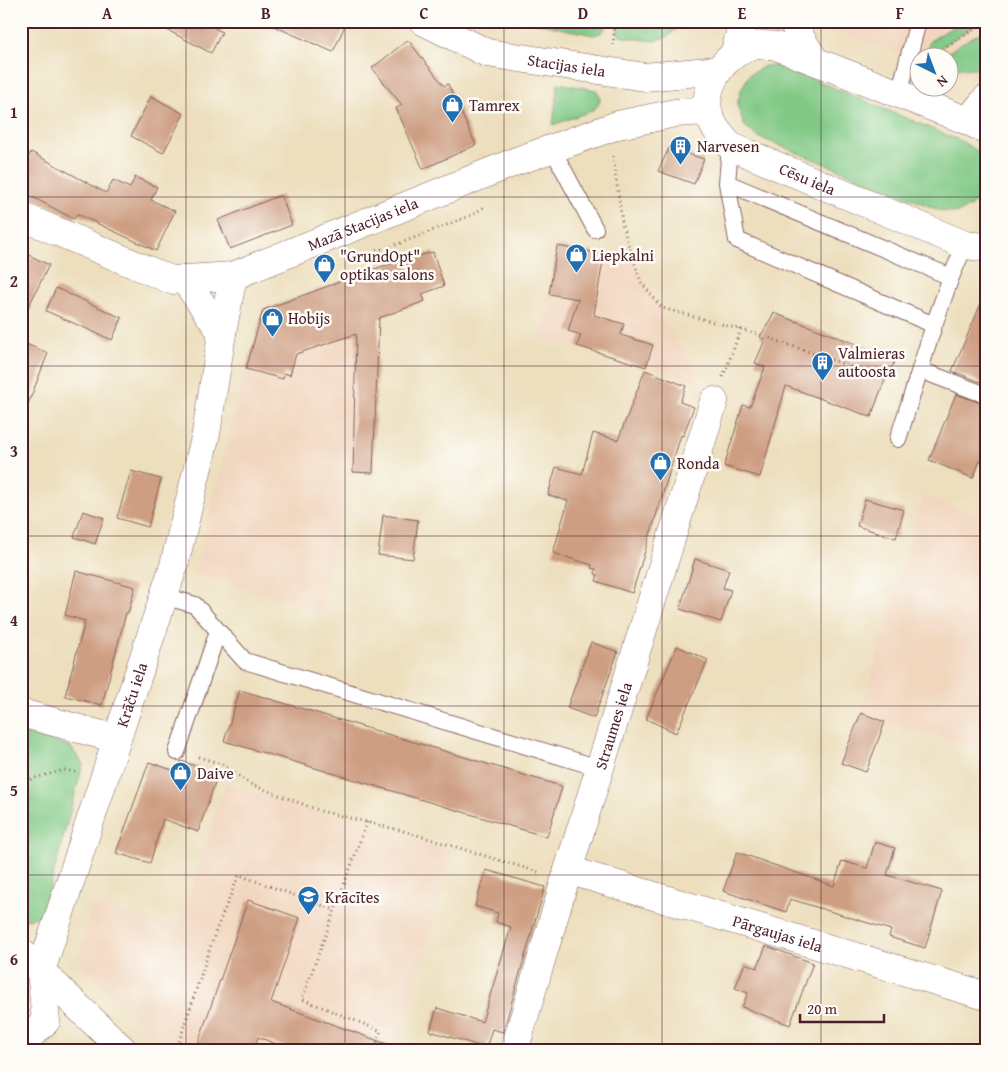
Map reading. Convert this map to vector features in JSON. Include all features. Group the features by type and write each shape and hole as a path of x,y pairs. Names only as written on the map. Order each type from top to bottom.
{"street":[{"name":"Stacijas iela","path":"423,21 487,53 645,77 726,62"},
{"path":"708,112 708,92 726,62 744,21"},
{"path":"793,21 815,61"},
{"path":"726,62 754,45 776,46 977,126 986,98"},
{"name":"Mazā Stacijas iela","path":"21,216 171,280 233,276 518,161 618,125 675,112 708,112"},
{"name":"Cēsu iela","path":"708,112 716,130 730,146 975,245"},
{"name":"Krāču iela","path":"21,1044 46,1021 41,971 174,565 206,434 233,276"},
{"path":"184,279 222,333"},
{"name":"Straumes iela","path":"514,1051 566,875 714,400"},
{"path":"21,713 102,735 117,737"},
{"name":"Pārgaujas iela","path":"566,875 986,996"},
{"path":"21,952 124,1051"}],"lane":[{"path":"900,94 917,25"},
{"path":"730,146 727,184 737,240 934,325"},
{"path":"552,148 594,229"},
{"path":"727,184 951,277"},
{"path":"898,440 951,277 975,245"},
{"path":"920,370 986,395"},
{"path":"164,596 195,605 245,662 600,768"},
{"path":"177,752 218,631"}],"path":[{"path":"612,49 615,21"},
{"path":"946,48 986,22"},
{"path":"612,148 623,228 641,282 662,308 761,335 886,379 896,359"},
{"path":"714,400 741,329"},
{"path":"177,752 222,764 250,784 321,811 566,875"},
{"path":"21,782 64,770 81,772"},
{"path":"367,822 302,999 381,1031 374,1051"},
{"path":"176,1051 216,930 239,875 335,910"}],"shaded area":[{"path":"828,21 986,21 986,84 960,75 960,48 910,48 910,58 834,31"},
{"path":"627,250 700,382 577,346 539,339 549,294 596,302 604,254"},
{"path":"353,322 356,346 353,454 319,612 194,573 246,369 283,379 284,373 290,375 294,360 289,358"},
{"path":"923,496 986,518 986,749 885,722 861,713"},
{"name":"Krācītes","path":"225,784 453,852 397,1051 168,1051 78,961 92,904 179,928"}],"green space":[{"path":"526,21 607,21 603,31 593,35"},
{"path":"618,21 686,21 667,37 654,41 619,35 617,30"},
{"path":"962,21 981,21 940,48 928,48 930,41"},
{"path":"986,30 986,68 960,68 960,48 954,48"},
{"path":"765,66 782,66 961,141 976,150 984,166 985,182 980,197 971,206 957,213 939,210 756,136 744,125 737,105 741,90 749,75"},
{"path":"558,83 596,90 600,100 599,104 592,110 553,125"},
{"path":"21,733 70,746 83,764 42,916 21,920"}],"building":[{"path":"150,21 202,21 222,32 211,53"},
{"path":"262,21 347,21 333,52"},
{"path":"408,40 444,86 448,84 476,145 423,169 396,108 402,105 372,68"},
{"path":"151,96 184,114 163,153 131,136"},
{"name":"Narvesen","path":"669,148 704,159 694,184 658,171"},
{"path":"31,152 106,193 113,180 130,188 135,177 157,187 151,200 175,211 156,251 77,214 74,219 21,191 21,169"},
{"path":"281,195 292,225 230,249 218,220"},
{"path":"557,246 604,254 594,315 624,324 621,335 653,345 646,367 577,346 581,335 568,331 578,299 549,294"},
{"path":"21,251 49,265 21,322"},
{"path":"433,252 444,286 422,294 425,301 379,318 373,473 353,472 356,334 296,354 290,375 284,373 283,379 246,369 263,310 380,267"},
{"path":"56,288 122,318 112,340 46,311"},
{"path":"986,292 986,384 952,371"},
{"path":"774,313 896,359 882,387 871,417 786,386 760,477 724,466 743,405 750,407 765,367 755,363 765,340 760,337"},
{"path":"21,342 48,353 23,417 21,417"},
{"path":"645,370 686,386 680,402 694,407 683,436 681,435 632,593 596,581 598,575 595,574 596,569 591,568 592,565 553,553 568,501 548,495 556,467 582,474 593,433 618,440"},
{"path":"956,394 986,405 986,447 973,478 929,460"},
{"path":"131,471 161,479 148,527 117,518"},
{"path":"865,499 904,510 896,538 857,526"},
{"path":"83,511 104,518 95,544 74,537"},
{"path":"383,515 418,520 413,559 378,555"},
{"path":"695,559 729,570 723,588 731,590 721,622 680,609"},
{"path":"76,571 135,587 128,613 126,613 102,705 65,696 85,621 65,615"},
{"path":"591,642 618,652 594,718 567,708"},
{"path":"677,646 708,660 676,733 646,719"},
{"path":"240,690 561,786 547,837 224,741"},
{"path":"861,713 885,722 866,772 841,763"},
{"path":"181,761 218,774 198,832 163,819 150,863 116,853 149,762 178,772"},
{"path":"875,842 895,848 887,875 942,891 925,948 889,937 891,930 790,899 786,912 723,891 737,852 834,886 842,861 867,868"},
{"path":"486,870 545,887 503,1032 492,1029 486,1048 430,1031 437,1008 482,1022 511,927 496,922 498,913 475,906"},
{"path":"248,900 300,918 271,1002 398,1048 398,1051 295,1051 258,1037 254,1051 212,1051 197,1046"},
{"path":"766,946 813,963 790,1025 742,1007 748,993 735,988 745,963 757,968"}],"place":[{"name":"Tamrex","path":"453,124"},
{"name":"Narvesen","path":"681,165"},
{"name":"Liepkalni","path":"576,274"},
{"name":"\"GrundOpt\" optikas salons","path":"324,284"},
{"name":"Hobijs","path":"272,337"},
{"name":"Valmieras autoosta","path":"822,381"},
{"name":"Ronda","path":"661,482"},
{"name":"Daive","path":"181,792"},
{"name":"Krācītes","path":"309,916"}]}
